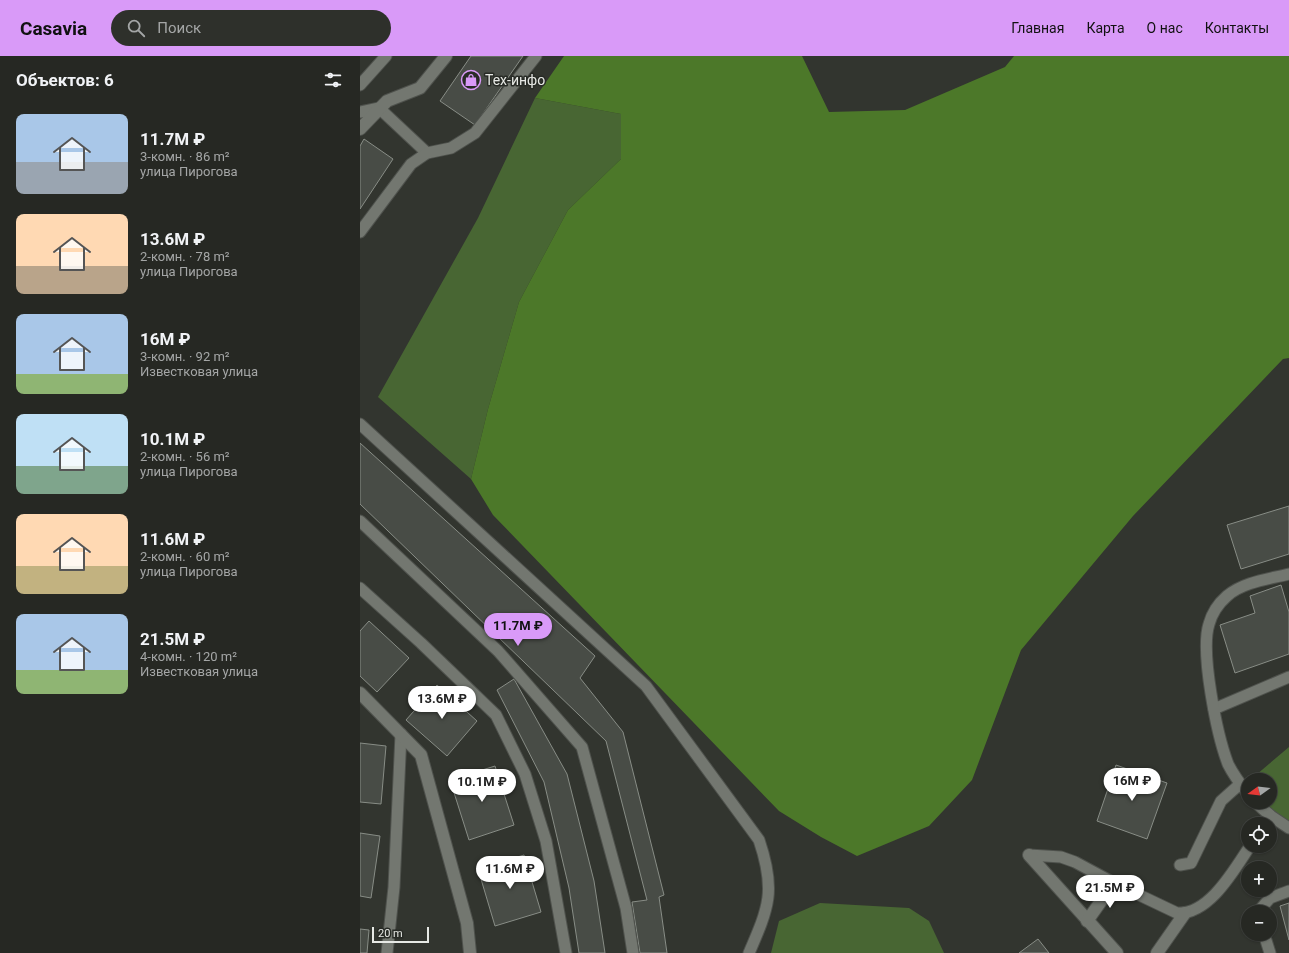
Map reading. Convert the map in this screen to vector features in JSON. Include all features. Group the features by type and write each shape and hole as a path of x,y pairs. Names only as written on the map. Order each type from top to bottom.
{"street":[{"path":"360,129 387,101 420,88 446,56"},
{"path":"360,693 421,755 467,923 470,953"},
{"path":"1029,855 1116,953"},
{"path":"1087,920 1114,883"},
{"path":"1157,953 1185,913"}],"lane":[{"path":"360,85 386,56"},
{"path":"360,232 411,164 427,153 451,148 475,133 536,56"},
{"path":"360,112 380,108 427,153"},
{"path":"360,424 646,686 759,840 766,862 770,894 763,921 749,953"},
{"path":"360,521 498,651 582,747 626,908 633,953"},
{"path":"1180,865 1191,863 1221,801 1240,784 1229,765 1220,740 1214,709 1206,642 1208,624 1215,610 1226,597 1238,588 1289,574"},
{"path":"360,588 421,643 496,715 525,774 544,834 566,953"},
{"path":"1214,709 1289,677"},
{"path":"387,953 394,887 401,734"},
{"path":"1261,809 1269,817"},
{"path":"1277,824 1289,828"},
{"path":"1029,855 1061,857 1075,862 1114,883 1177,913 1185,913 1193,911 1217,892 1245,853"},
{"path":"1264,905 1270,898 1289,891"},
{"path":"1266,941 1270,953"}],"green space":[{"path":"564,56 802,56 829,112 905,110 1005,67 1014,56 1289,56 1289,358 1283,359 1133,516 1021,650 972,780 929,826 857,856 821,837 779,811 493,515 471,479 488,409 519,302 568,210 621,159 621,114 535,98"},
{"path":"535,98 621,114 621,159 568,210 519,302 488,409 471,479 378,397 478,218"},
{"path":"1289,747 1289,821 1271,816 1268,809 1277,809 1277,773 1258,773"},
{"path":"820,903 909,908 929,921 944,953 771,953 779,921"}],"building":[{"path":"471,56 523,56 475,125 440,101"},
{"path":"364,139 393,159 360,209 360,146"},
{"path":"360,443 595,656 580,678 623,732 664,895 659,897 667,953 640,953 632,902 647,900 606,741 360,504"},
{"path":"1289,506 1289,554 1241,569 1227,525"},
{"path":"1281,585 1289,612 1289,654 1235,673 1220,625 1255,613 1250,596"},
{"path":"369,621 409,658 377,692 360,676 360,631"},
{"path":"514,679 567,774 594,881 605,953 579,953 569,888 544,782 497,690"},
{"path":"437,685 477,721 447,756 406,720"},
{"path":"360,743 386,746 381,804 360,802"},
{"path":"1116,765 1167,783 1147,839 1097,821"},
{"path":"495,766 514,825 469,840 450,780"},
{"path":"360,833 380,836 371,898 360,896"},
{"path":"524,855 541,912 495,926 478,869"},
{"path":"1289,903 1289,940 1280,906"},
{"path":"360,929 369,930 367,953 360,953"},
{"path":"1038,939 1049,953 1019,953"}],"place":[{"name":"Тех-инфо","path":"471,80"}]}
